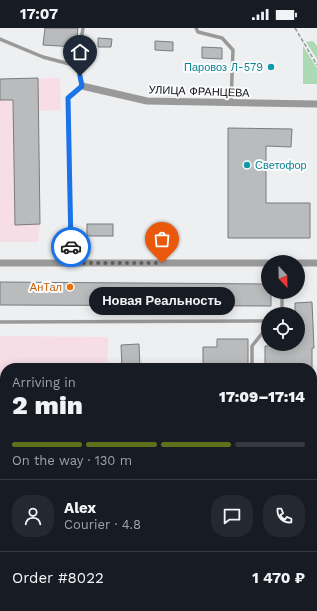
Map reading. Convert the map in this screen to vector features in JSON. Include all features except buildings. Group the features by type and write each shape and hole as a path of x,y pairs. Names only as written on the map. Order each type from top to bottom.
{"street":[{"name":"УЛИЦА ФРАНЦЕВА","path":"82,86 147,101 317,104"},
{"path":"0,263 261,263"},
{"path":"305,263 317,263"}],"lane":[{"path":"71,263 68,98 82,86 77,66 83,28"},
{"path":"196,28 198,32 222,38 233,50 231,103"},
{"path":"0,38 43,57 77,66"},
{"path":"0,322 261,321"},
{"path":"252,363 252,346 261,335"}],"path":[{"path":"295,28 317,65"}],"shaded area":[{"path":"60,78 61,110 39,111 40,224 38,242 0,242 0,79"},
{"path":"0,336 108,337 107,363 0,363"}],"green space":[{"path":"313,41 317,46 317,59 306,42"},
{"path":"303,46 317,68 317,84 303,84"}],"way so far":[{"path":"71,247 71,263 162,263"}],"place":[{"name":"Паровоз Л-579","path":"271,67"},
{"name":"Светофор","path":"247,165"},
{"name":"Новая Реальность","path":"162,263"},
{"name":"АнТал","path":"70,287"}],"route":[{"path":"71,247 68,98 82,86 80,76"}]}
